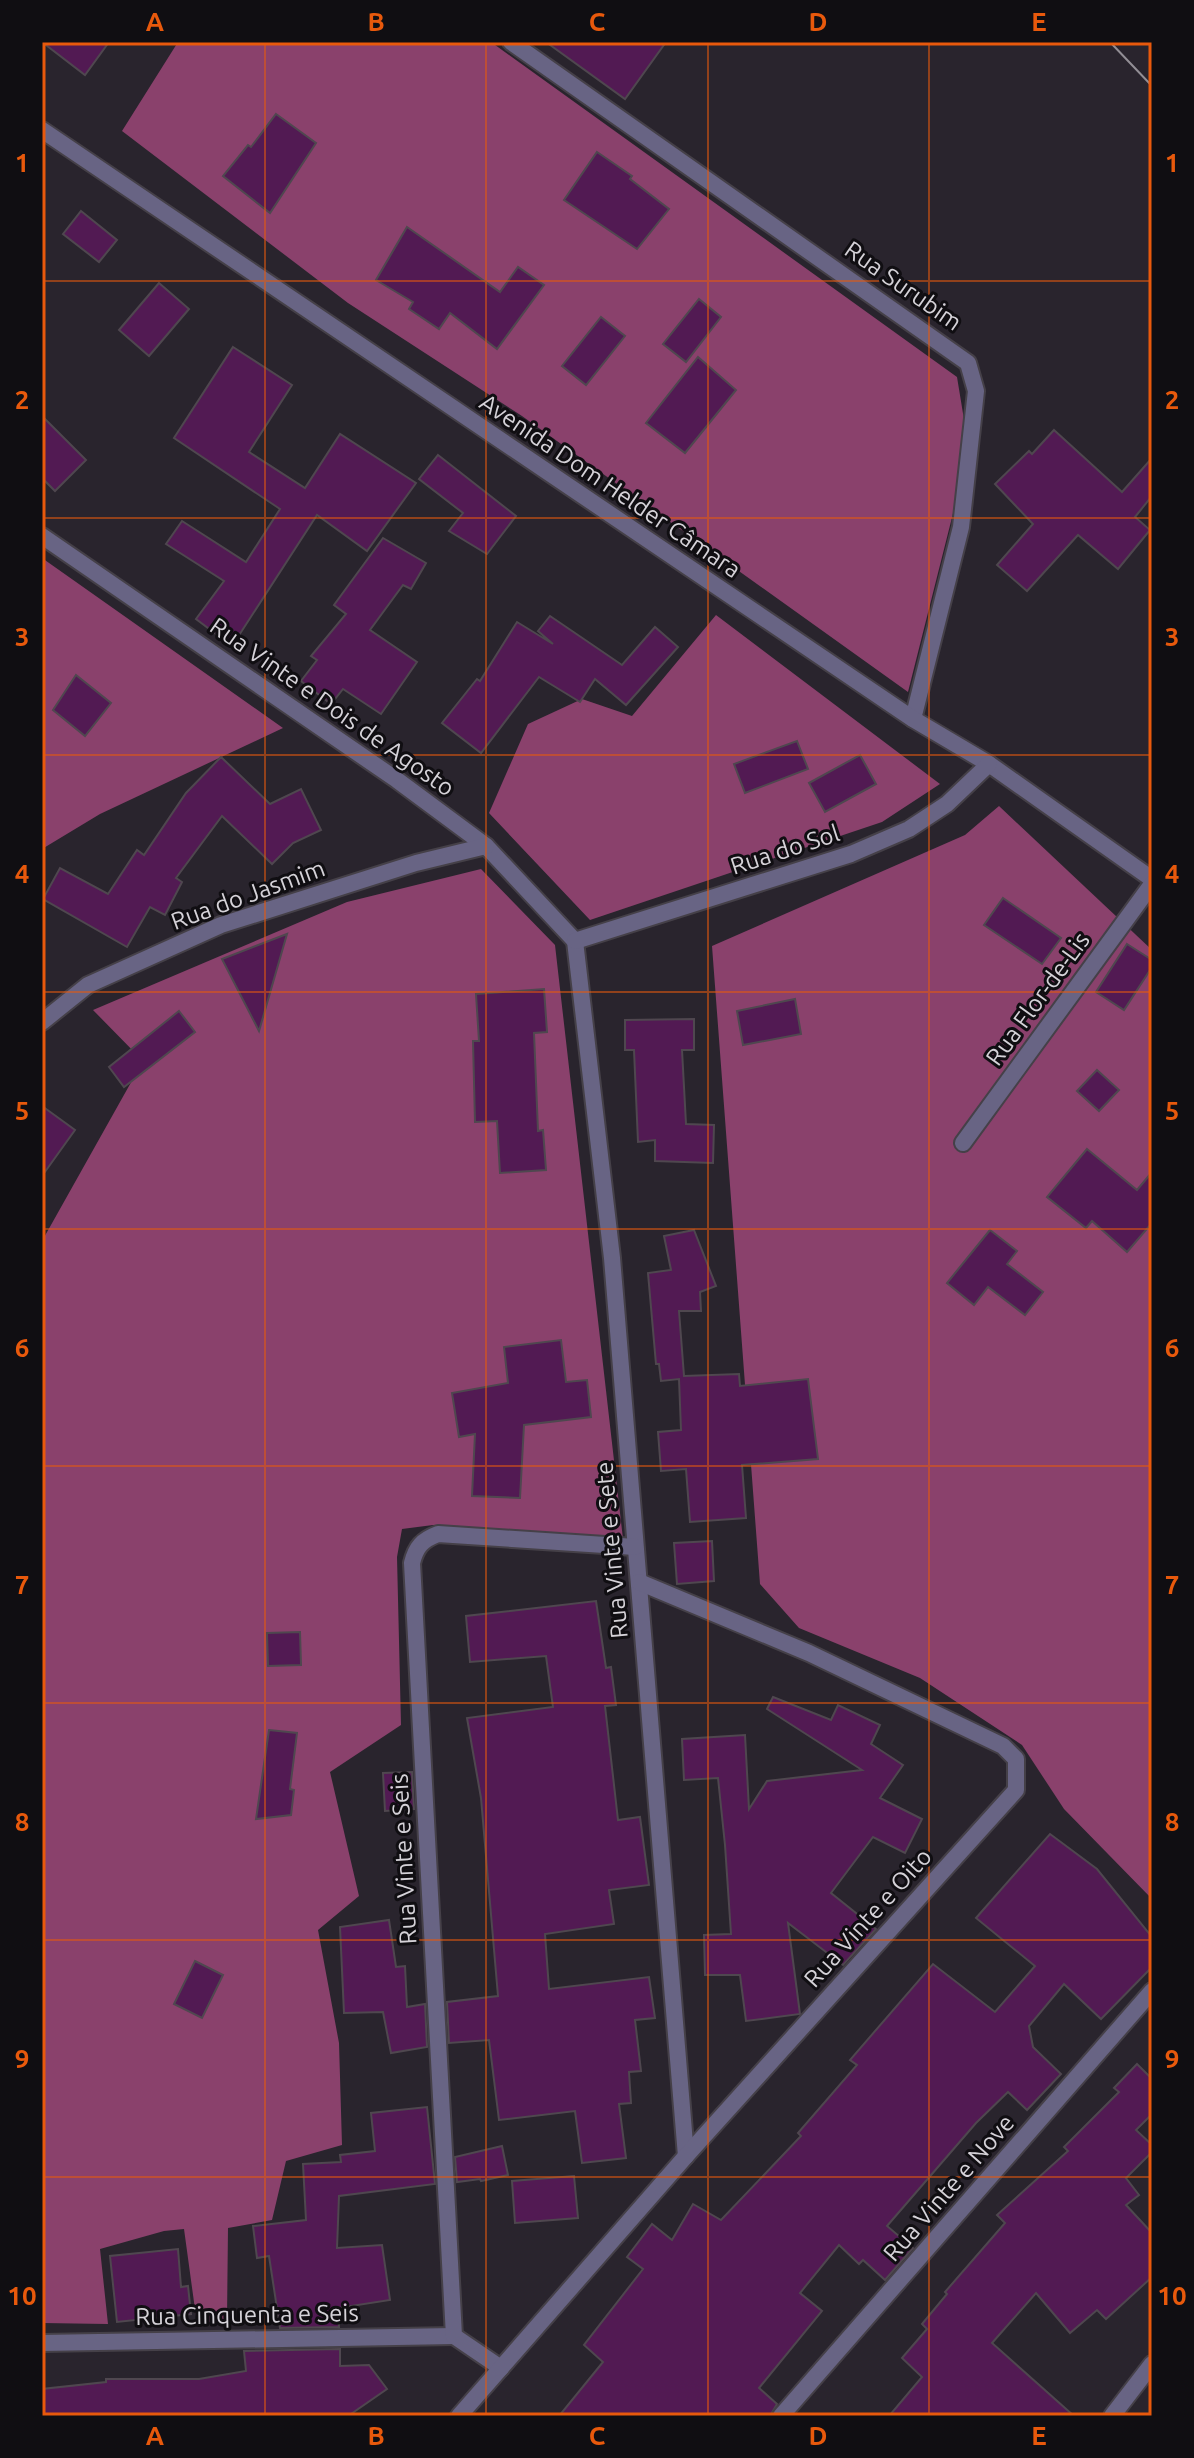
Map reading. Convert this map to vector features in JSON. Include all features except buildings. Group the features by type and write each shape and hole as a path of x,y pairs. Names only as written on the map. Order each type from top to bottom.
{"street":[{"name":"Rua Surubim","path":"511,42 968,363 976,391 961,527 913,719"},
{"name":"Avenida Dom Helder Câmara","path":"42,130 913,719 989,764 1152,882"},
{"name":"Rua Vinte e Dois de Agosto","path":"42,536 397,780 486,846 575,941"},
{"name":"Rua do Sol","path":"575,941 851,854 894,836 947,804 989,764"},
{"name":"Rua do Jasmim","path":"42,1022 88,985 221,925 416,863 486,846"},
{"name":"Rua Flor-de-Lis","path":"963,1143 1152,882"},
{"name":"Rua Vinte e Sete","path":"575,941 612,1258 686,2156"},
{"name":"Rua Vinte e Seis","path":"454,2336 412,1563 415,1550 425,1539 438,1534 635,1547"},
{"name":"Rua Vinte e Oito","path":"459,2416 686,2156 1016,1790 1019,1773 1016,1759 1003,1746 809,1653 639,1582"},
{"name":"Rua Vinte e Nove","path":"781,2416 1152,1991"},
{"name":"Rua Cinquenta e Seis","path":"42,2343 454,2336"},
{"path":"454,2336 501,2368"},
{"path":"1112,2416 1152,2364"}],"shaded area":[{"path":"178,42 491,42 957,377 969,450 908,692 522,416 348,303 122,131"},
{"path":"42,558 283,728 100,814 42,849"},
{"path":"716,615 940,784 882,822 590,920 489,813 528,724 582,699 632,716"},
{"path":"999,806 1152,950 1152,1899 1064,1809 1022,1745 920,1678 799,1628 760,1584 712,946 965,835"},
{"path":"481,869 555,945 623,1539 433,1525 402,1529 397,1557 401,1725 330,1772 359,1896 318,1930 339,2043 342,2145 286,2161 272,2220 228,2228 227,2319 197,2324 184,2229 164,2231 100,2249 108,2324 42,2323 42,1241 143,1061 93,1010 347,902"}],"tram line":[{"path":"1110,42 1152,86"}]}
